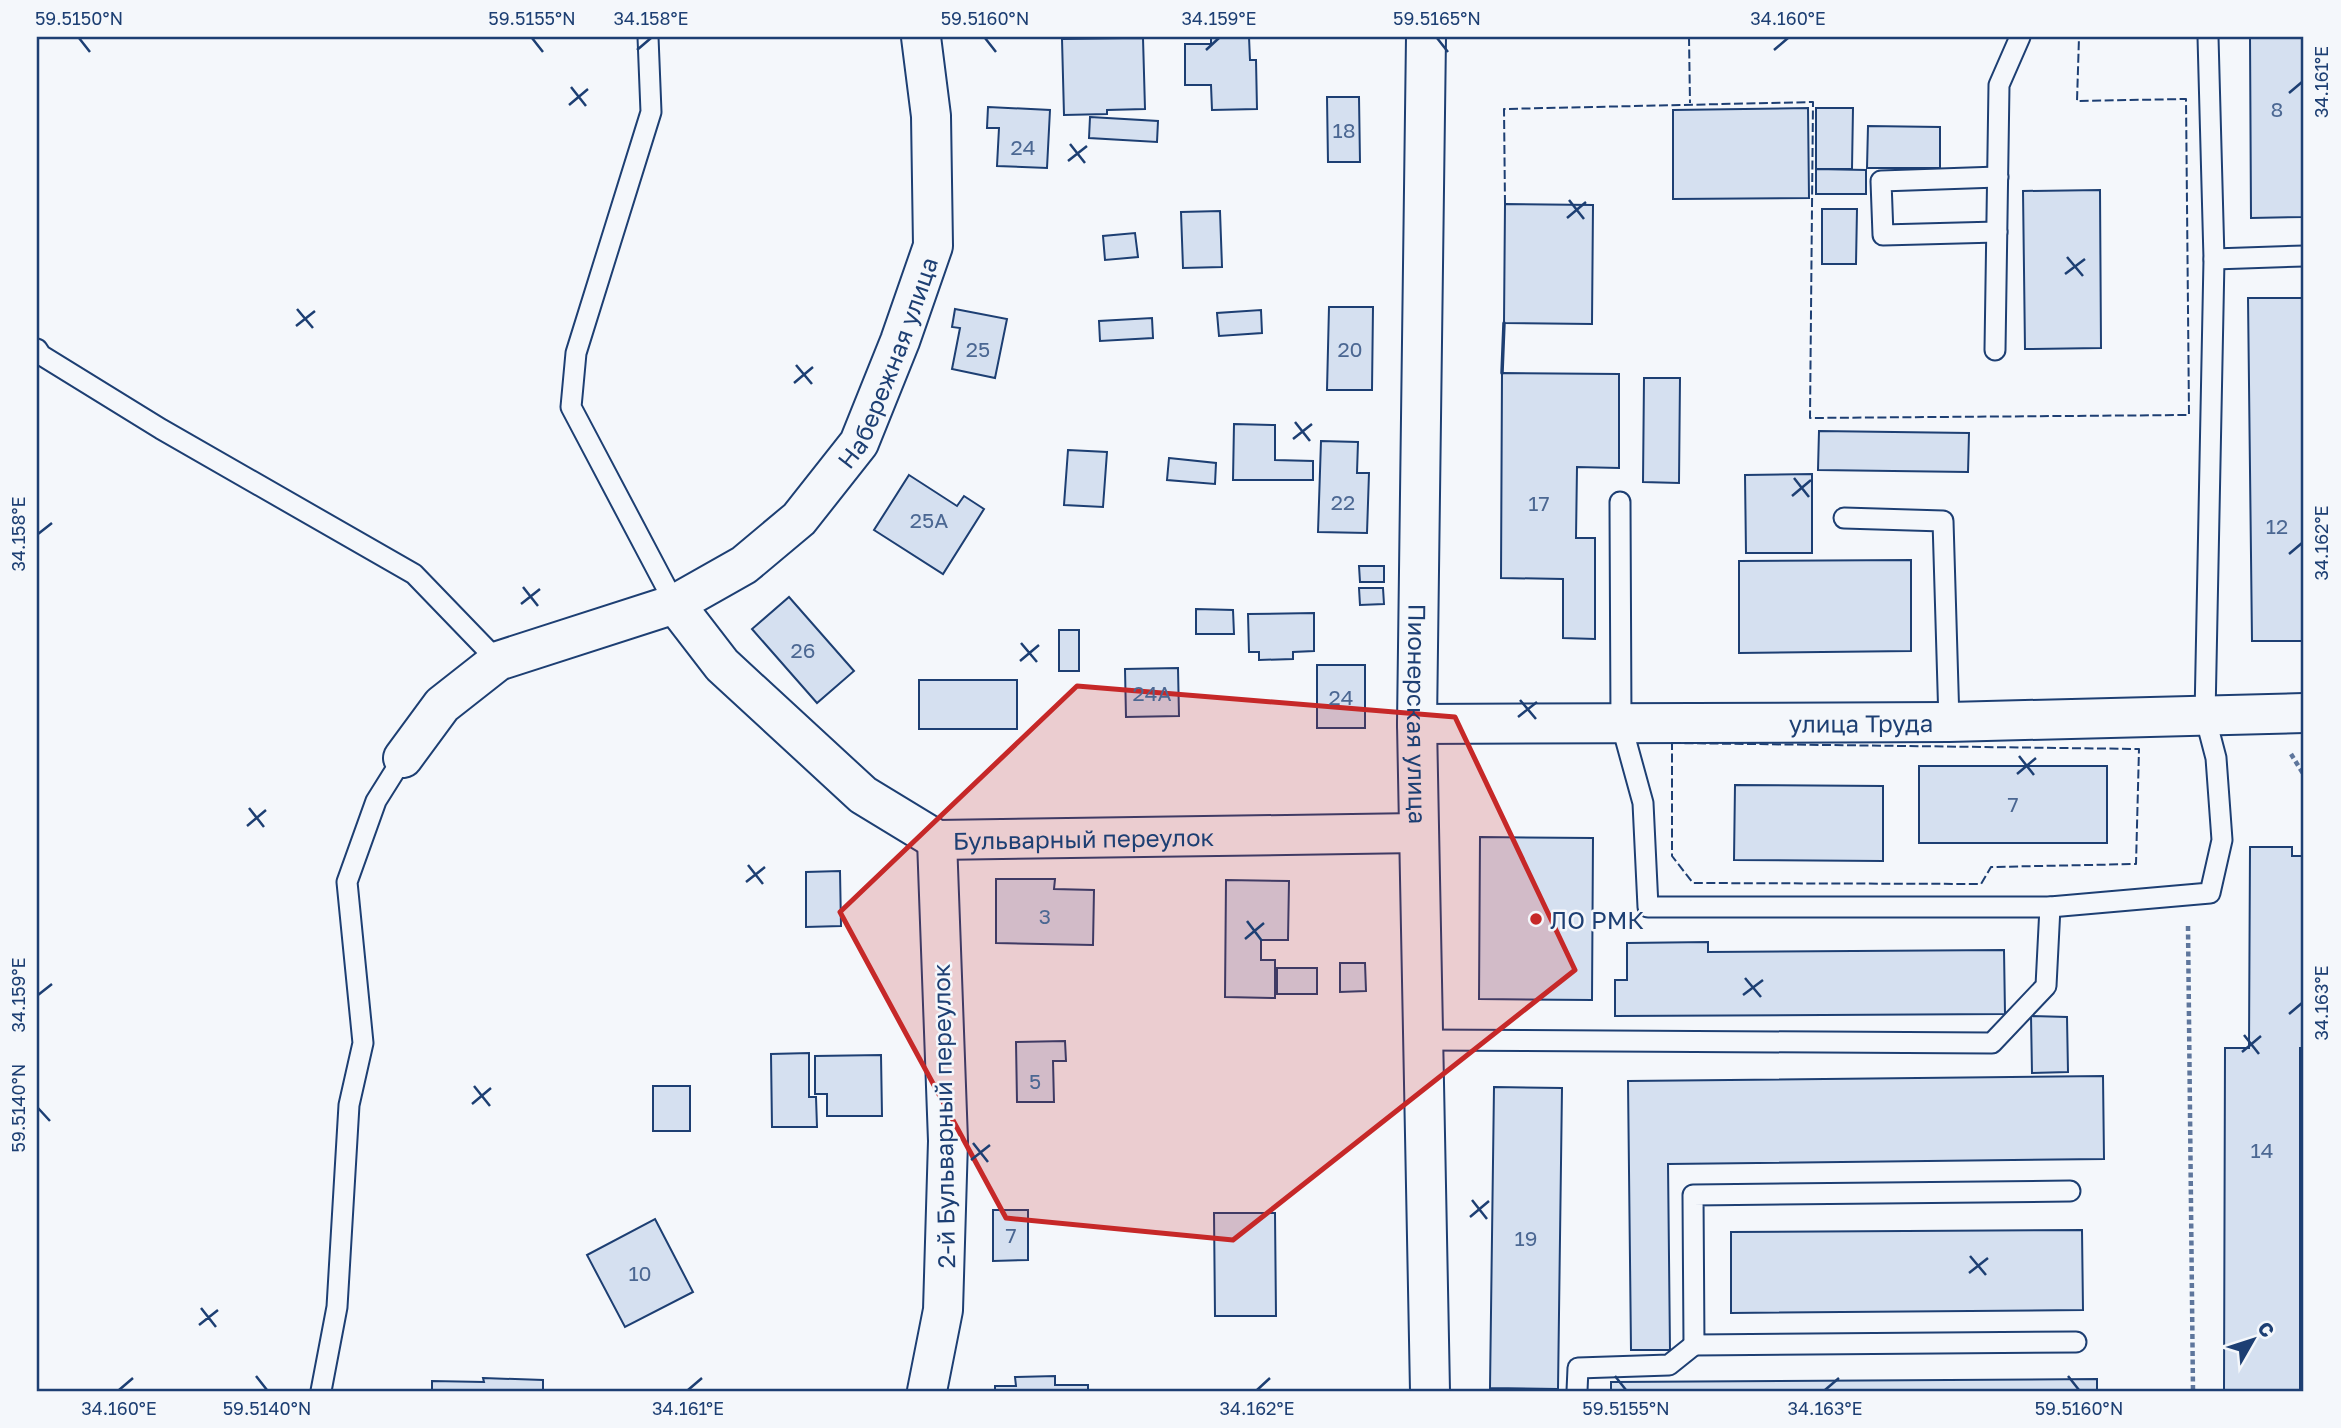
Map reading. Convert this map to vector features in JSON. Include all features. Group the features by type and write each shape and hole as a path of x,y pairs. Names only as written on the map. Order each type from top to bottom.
{"street":[{"name":"Набережная улица","path":"403,758 442,705 498,662 675,604 744,565 800,519 859,443 900,341 933,246 931,116 921,37"},
{"name":"Пионерская улица","path":"1426,37 1417,724 1430,1391"},
{"name":"Бульварный переулок","path":"675,604 722,665 863,795 937,839 1418,833"},
{"name":"улица Труда","path":"1417,724 1949,722 2304,713"},
{"name":"2-й Бульварный переулок","path":"927,1391 943,1310 947,1154 937,839"}],"lane":[{"path":"648,37 651,112 576,353 571,407 675,604"},
{"path":"1995,350 1999,85 2020,37"},
{"path":"1620,502 1621,723 1643,803 1648,907 2050,907 2210,893 2222,840 2216,758 2205,716 2214,259 2208,37"},
{"path":"1997,232 1883,235 1881,181 1998,177"},
{"path":"2214,259 2304,256"},
{"path":"37,349 41,355 161,429 414,574 498,662"},
{"path":"1844,518 1943,521 1949,722"},
{"path":"321,1391 337,1307 349,1105 363,1043 347,883 376,801 403,758"},
{"path":"1422,1040 1992,1043 2046,986 2050,907"},
{"path":"1694,1346 1693,1195 2070,1191"},
{"path":"1577,1391 1578,1368 1670,1365 1694,1346 2076,1342"}],"path":[{"path":"2188,894 2193,1391"}],"highlighted area":[{"path":"1077,686 1455,717 1575,970 1233,1240 1006,1218 840,912"}],"building":[{"path":"1211,37 1249,37 1250,60 1256,60 1257,109 1212,110 1211,85 1185,85 1185,44 1211,44"},
{"path":"2250,37 2304,37 2304,217 2251,218"},
{"path":"1143,38 1145,109 1107,110 1107,114 1064,115 1062,39"},
{"path":"1327,97 1359,97 1360,162 1328,162"},
{"path":"988,107 1050,110 1047,168 997,166 999,128 987,128"},
{"path":"1808,108 1809,198 1673,199 1673,110"},
{"path":"1816,108 1853,108 1852,169 1816,169"},
{"path":"1090,117 1158,121 1157,142 1089,138"},
{"path":"1868,126 1940,127 1940,168 1867,168"},
{"path":"1816,169 1866,170 1866,194 1816,194"},
{"path":"2100,190 2101,348 2025,349 2023,191"},
{"path":"1505,204 1593,205 1592,324 1504,323"},
{"path":"1822,209 1857,209 1856,264 1822,264"},
{"path":"1220,211 1222,267 1183,268 1181,212"},
{"path":"1135,233 1138,257 1105,260 1103,236"},
{"path":"2248,298 2304,298 2304,641 2252,641"},
{"path":"1329,307 1373,307 1372,390 1327,390"},
{"path":"955,309 1007,319 995,378 952,369 960,328 952,327"},
{"path":"1261,310 1262,333 1219,336 1217,313"},
{"path":"1152,318 1153,338 1100,341 1099,321"},
{"path":"1502,373 1619,374 1619,468 1577,467 1576,538 1595,538 1595,639 1563,638 1563,579 1501,578"},
{"path":"1644,378 1680,378 1679,483 1643,482"},
{"path":"1234,424 1275,425 1275,460 1313,461 1313,480 1233,480"},
{"path":"1819,431 1969,433 1968,472 1818,470"},
{"path":"1321,441 1358,442 1357,473 1369,473 1367,533 1318,532"},
{"path":"1068,450 1107,452 1103,507 1064,505"},
{"path":"1169,458 1216,463 1215,484 1167,480"},
{"path":"1812,474 1812,553 1746,553 1745,475"},
{"path":"909,475 957,506 964,496 984,509 943,574 874,530"},
{"path":"1911,560 1911,651 1739,653 1739,561"},
{"path":"1359,566 1384,566 1384,582 1360,582"},
{"path":"1359,588 1383,588 1384,604 1360,605"},
{"path":"789,597 854,671 817,703 752,629"},
{"path":"1196,609 1233,610 1234,634 1196,634"},
{"path":"1314,613 1314,651 1293,652 1293,659 1259,660 1259,652 1249,652 1248,614"},
{"path":"1059,630 1079,630 1079,671 1059,671"},
{"path":"1317,665 1365,665 1365,728 1317,728"},
{"path":"1178,668 1179,716 1126,717 1125,669"},
{"path":"919,680 1017,680 1017,729 919,729"},
{"path":"1919,766 2107,766 2107,843 1919,843"},
{"path":"1735,785 1883,786 1883,861 1734,860"},
{"name":"ЛО РМК","path":"1480,837 1593,838 1592,1000 1479,999"},
{"path":"2250,847 2292,847 2292,856 2304,856 2304,1048 2300,1048 2300,1391 2224,1391 2225,1048 2249,1048"},
{"path":"840,871 841,926 806,927 806,872"},
{"path":"996,879 1055,879 1054,889 1094,890 1093,945 996,943"},
{"path":"1226,880 1289,881 1288,940 1261,940 1261,960 1275,960 1275,998 1225,997"},
{"path":"1708,942 1708,952 2004,950 2005,1014 1615,1016 1615,980 1627,980 1627,943"},
{"path":"1340,963 1365,963 1366,991 1340,992"},
{"path":"1277,968 1317,968 1317,994 1277,994"},
{"path":"2031,1016 2067,1017 2068,1072 2032,1073"},
{"path":"1065,1041 1066,1061 1053,1061 1054,1102 1017,1102 1016,1042"},
{"path":"809,1053 809,1097 816,1097 817,1127 772,1127 771,1054"},
{"path":"881,1055 882,1116 827,1116 827,1094 815,1094 815,1056"},
{"path":"2103,1076 2104,1159 1668,1164 1670,1350 1631,1350 1628,1081"},
{"path":"653,1086 690,1086 690,1131 653,1131"},
{"path":"1494,1087 1562,1088 1558,1389 1490,1388"},
{"path":"993,1210 1028,1210 1028,1260 993,1261"},
{"path":"1214,1213 1275,1213 1276,1316 1215,1316"},
{"path":"655,1219 693,1292 625,1327 587,1255"},
{"path":"2082,1230 2083,1310 1731,1313 1731,1232"},
{"path":"1055,1376 1055,1385 1088,1385 1088,1391 995,1391 995,1386 1016,1386 1015,1377"},
{"path":"483,1378 543,1380 543,1391 432,1391 432,1381 484,1382"},
{"path":"2097,1379 2097,1391 1611,1391 1611,1382"}],"fence":[{"path":"1689,37 1690,103"},
{"path":"1505,204 1504,109 1813,102 1810,418 2189,415 2186,99 2077,101 2079,37"},
{"path":"1672,743 2139,749 2136,864 1991,867 1981,884 1693,883 1672,856 1672,743"}],"wall":[{"path":"1502,373 1504,323"}],"place":[{"name":"ЛО РМК","path":"1536,919"}]}
